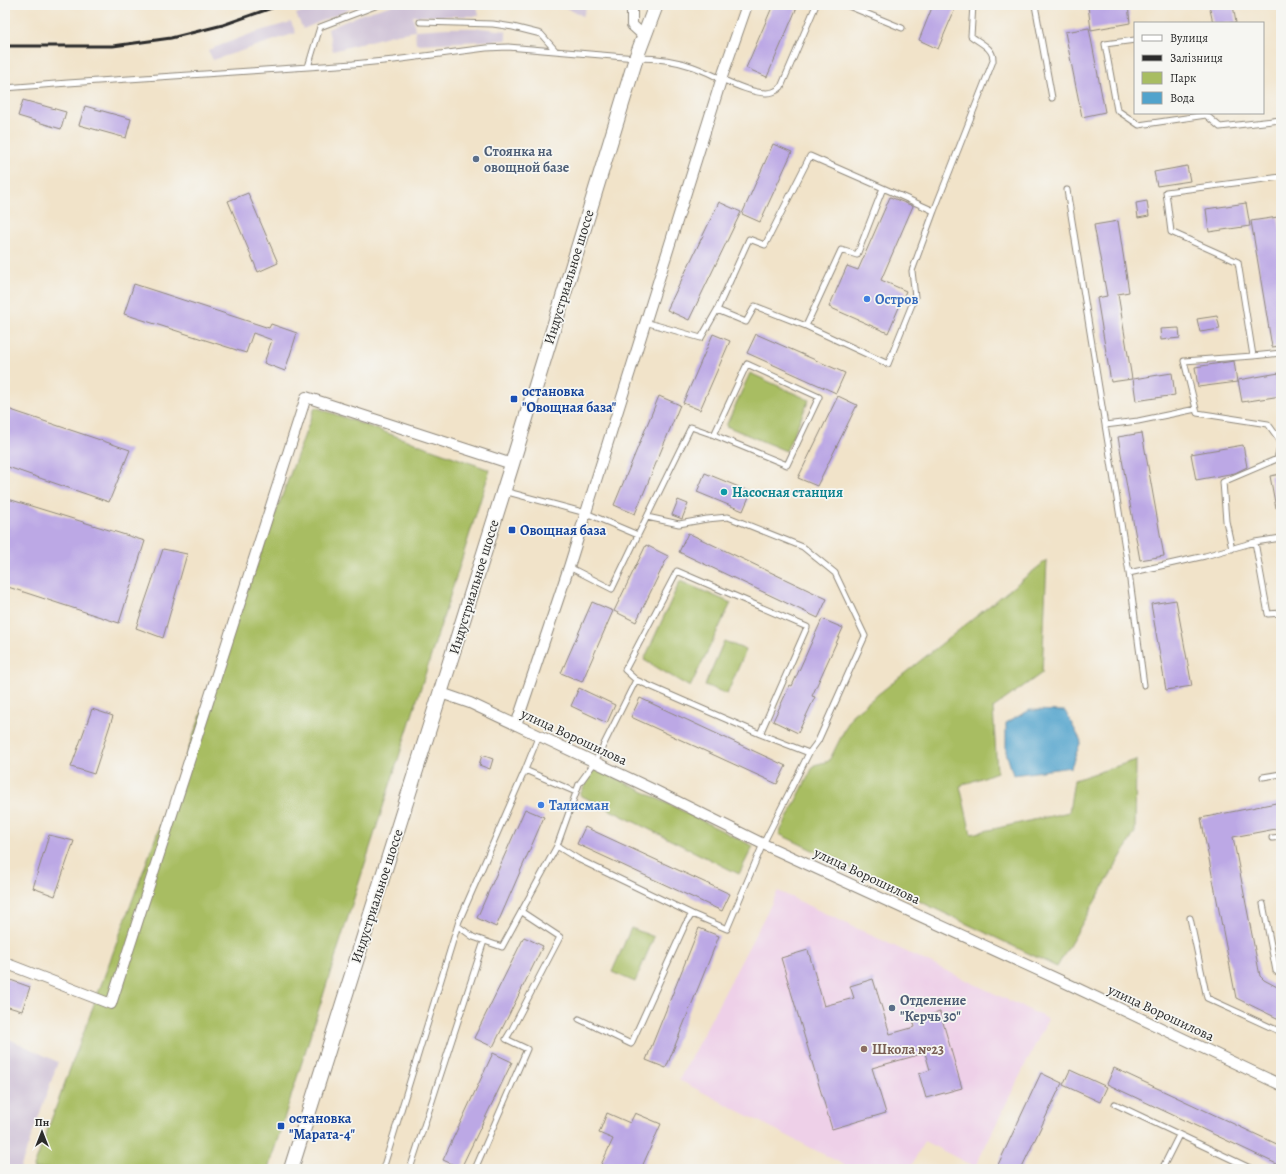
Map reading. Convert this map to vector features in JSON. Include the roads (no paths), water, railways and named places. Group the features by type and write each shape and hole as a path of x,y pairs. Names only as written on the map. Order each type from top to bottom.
{"main road":[{"name":"Индустриальное шоссе","path":"291,1169 441,694 636,58 656,5"}],"street":[{"path":"632,5 632,25 644,36"},
{"path":"516,725 569,567 721,80 747,5"},
{"path":"5,963 111,1004 306,397 512,464"},
{"name":"улица Ворошилова","path":"441,694 468,702 539,735 763,844 1066,983 1281,1085"}],"lane":[{"path":"308,67 320,27 378,5"},
{"path":"5,88 394,60 486,48 508,47 636,58 656,58 694,67 721,80 763,93 773,92 782,87 816,5"},
{"path":"846,5 902,28"},
{"path":"717,310 746,322 755,306 806,326 888,364 915,297 912,271 993,61 994,56 990,50 971,36 973,5"},
{"path":"1035,5 1052,98"},
{"path":"420,22 493,24 513,27 541,34 554,50"},
{"path":"1134,40 1105,44 1117,110 1139,125 1205,114 1220,126 1281,120"},
{"path":"645,322 701,338 717,310 748,238 765,245 810,156 934,211"},
{"path":"1253,356 1238,262 1171,232 1166,192 1281,177"},
{"path":"806,326 841,250 857,255 883,188"},
{"path":"1067,190 1129,573 1144,685"},
{"path":"1232,549 1226,521 1223,482 1277,459 1281,442 1268,424 1197,413 1184,361 1281,353"},
{"path":"569,567 612,589 691,426 787,465 819,397 747,364 714,435"},
{"path":"1105,424 1138,421 1196,409"},
{"path":"504,491 586,513 638,535"},
{"path":"557,846 578,859 692,914 727,929 763,844 809,753 818,741 865,636 835,573 804,547 728,517 679,524 647,517"},
{"path":"1129,573 1205,556 1255,542 1281,538"},
{"path":"1255,542 1268,614 1281,613"},
{"path":"760,734 807,627 677,571 625,670 636,680 760,734 809,753"},
{"path":"458,926 473,937 502,947 557,846 579,784 595,762 636,680"},
{"path":"383,1169 458,926 539,735"},
{"path":"525,770 576,792"},
{"path":"1263,777 1281,774"},
{"path":"1272,838 1281,837"},
{"path":"1263,904 1276,971 1281,974"},
{"path":"475,1169 527,1050 506,1039 560,937 522,912"},
{"path":"579,1019 631,1044 685,925 692,914"},
{"path":"1190,918 1207,998 1281,1032"},
{"path":"410,1169 484,941"},
{"path":"1115,1104 1252,1169"},
{"path":"1162,1169 1179,1135"}],"water":[{"path":"1030,710 1065,711 1081,741 1071,767 1013,775 1006,752 1006,723"}],"railway":[{"path":"5,46 113,46 171,38 223,25 280,5"}],"place":[{"name":"Стоянка на овощной базе","path":"476,159"},
{"name":"Остров","path":"867,299"},
{"name":"остановка \"Овощная база\"","path":"514,399"},
{"name":"Насосная станция","path":"724,492"},
{"name":"Овощная база","path":"512,530"},
{"name":"Талисман","path":"541,805"},
{"name":"Отделение \"Керчь 30\"","path":"892,1008"},
{"name":"Школа №23","path":"864,1049"},
{"name":"остановка \"Марата-4\"","path":"281,1126"}]}
